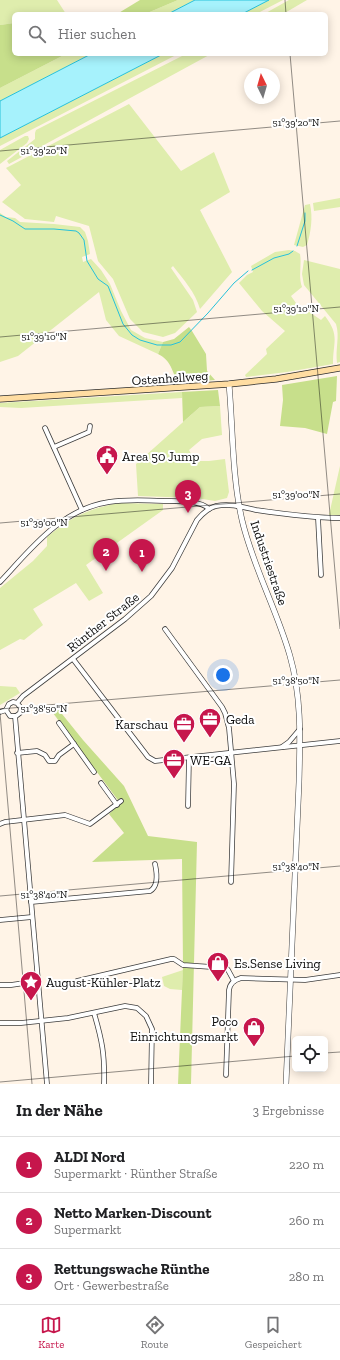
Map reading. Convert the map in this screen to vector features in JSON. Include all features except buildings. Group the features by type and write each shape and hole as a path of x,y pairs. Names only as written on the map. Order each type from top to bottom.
{"main road":[{"name":"Ostenhellweg","path":"0,399 229,384 276,379 340,368"}],"street":[{"name":"Industriestraße","path":"229,384 239,506 252,556 282,630 290,658 296,685 300,729 286,1084"},
{"path":"54,447 89,432 90,426"},
{"path":"45,428 82,510"},
{"path":"0,582 52,528 66,518 82,510 108,502 133,500 190,502 203,505 209,509 221,505 239,506 318,518 340,518"},
{"name":"Rünther Straße","path":"0,712 6,710 10,703 17,703 23,696 136,611 151,596 172,568 197,520 209,509"},
{"path":"318,518 321,575"},
{"path":"165,629 225,713 229,728 234,784 231,882"},
{"path":"73,659 148,757 155,761 340,741"},
{"path":"6,710 9,715 15,716 19,714 21,710 20,705 17,703"},
{"path":"15,716 47,1084"},
{"path":"59,722 94,772"},
{"path":"282,748 300,729"},
{"path":"17,752 37,751 45,755 49,762 55,761 59,755 74,744"},
{"path":"188,806 189,758"},
{"path":"101,784 116,804"},
{"path":"0,824 5,822 65,815 90,824 121,801"},
{"path":"31,902 150,891 154,888 157,879 155,864"},
{"path":"0,920 32,917"},
{"path":"77,981 171,959 183,965 226,968 234,981"},
{"path":"226,1075 228,990 234,981 241,978 305,980 340,975"},
{"path":"0,985 38,981"},
{"path":"0,1023 21,1023 68,1018 129,1006 141,1010 151,1024 151,1084"},
{"path":"94,1013 102,1043 104,1058 104,1084"}],"green space":[{"path":"0,0 57,0 65,12 12,12 12,23 0,25"},
{"path":"140,0 178,0 150,12 120,12"},
{"path":"178,0 195,0 172,12 150,12"},
{"path":"269,0 283,0 260,12 246,12"},
{"path":"289,0 307,0 286,12 268,12"},
{"path":"12,23 12,56 62,56 0,88 0,25"},
{"path":"62,56 87,56 0,101 0,88"},
{"path":"159,56 174,56 0,146 0,138"},
{"path":"182,56 207,56 9,164 7,161 35,139 36,130"},
{"path":"129,104 181,171 214,152 230,192 200,210 232,272 200,309 192,292 173,266 171,268 193,300 197,312 175,333 163,337 143,332 130,319 113,279 98,261 89,226 56,216 54,222 25,219 2,202 21,185 6,168"},
{"path":"25,136 28,136 29,139 27,143 0,164 0,150"},
{"path":"340,198 340,207 314,211 313,203"},
{"path":"310,204 311,224 307,245 303,247 294,245 305,205"},
{"path":"0,213 6,217 15,218 20,222 80,227 85,232 90,254 82,257 83,262 91,259 101,270 110,284 121,311 131,330 145,338 163,342 158,354 119,336 106,320 99,292 18,356 0,362"},
{"path":"289,250 300,254 301,262 300,279 302,287 291,296 296,303 321,320 325,316 330,323 335,339 333,364 246,377 245,375 267,354 266,349 285,331 262,311 239,283 247,275 253,272 251,266 275,252"},
{"path":"304,260 340,269 340,362 337,363 338,334 336,324 304,285 302,274"},
{"path":"189,327 206,354 207,371 215,380 178,383 166,359 158,354 163,342 174,339"},
{"path":"337,376 336,401 333,402 327,434 305,428 280,426 283,400 282,385"},
{"path":"218,390 220,406 200,407 183,422 182,392"},
{"path":"182,392 182,398 21,408 0,407 0,403"},
{"path":"220,406 222,435 202,439 189,450 195,461 225,459 229,492 227,498 215,501 196,498 138,496 136,464 200,407"},
{"path":"340,466 340,515 329,515"},
{"path":"119,503 163,504 163,510 86,565 103,593 89,601 76,583 33,609 43,625 24,640 20,639 0,650 0,588 33,561 47,546 47,537 64,524 81,514"},
{"path":"0,686 16,687 20,693 0,705"},
{"path":"58,709 124,786 148,836 197,842 191,1084 178,1084 183,967 182,859 92,862 124,833 109,814 120,803 53,713"},
{"path":"183,970 182,990 170,989 164,986 162,977"}],"water":[{"path":"195,0 269,0 246,12 172,12"},
{"path":"87,56 159,56 0,138 0,101"}],"waterway":[{"path":"297,246 305,221 305,213"},
{"path":"0,215 25,229 54,229 76,231 79,233 84,240 87,261 98,279 108,286 123,324 132,335 140,340 157,345 171,345 180,342 234,283 248,271"},
{"path":"252,270 274,258 289,254 293,251"}],"place":[{"name":"Area 50 Jump","path":"107,476"},
{"name":"Rettungswache Rünthe","path":"188,513"},
{"name":"Netto Marken-Discount","path":"106,571"},
{"name":"ALDI Nord","path":"142,572"},
{"name":"Geda","path":"210,738"},
{"name":"Karschau","path":"184,744"},
{"name":"WE-GA","path":"174,780"},
{"name":"Es.Sense Living","path":"218,982"},
{"name":"August-Kühler-Platz","path":"31,1002"},
{"name":"Poco Einrichtungsmarkt","path":"254,1048"}]}
